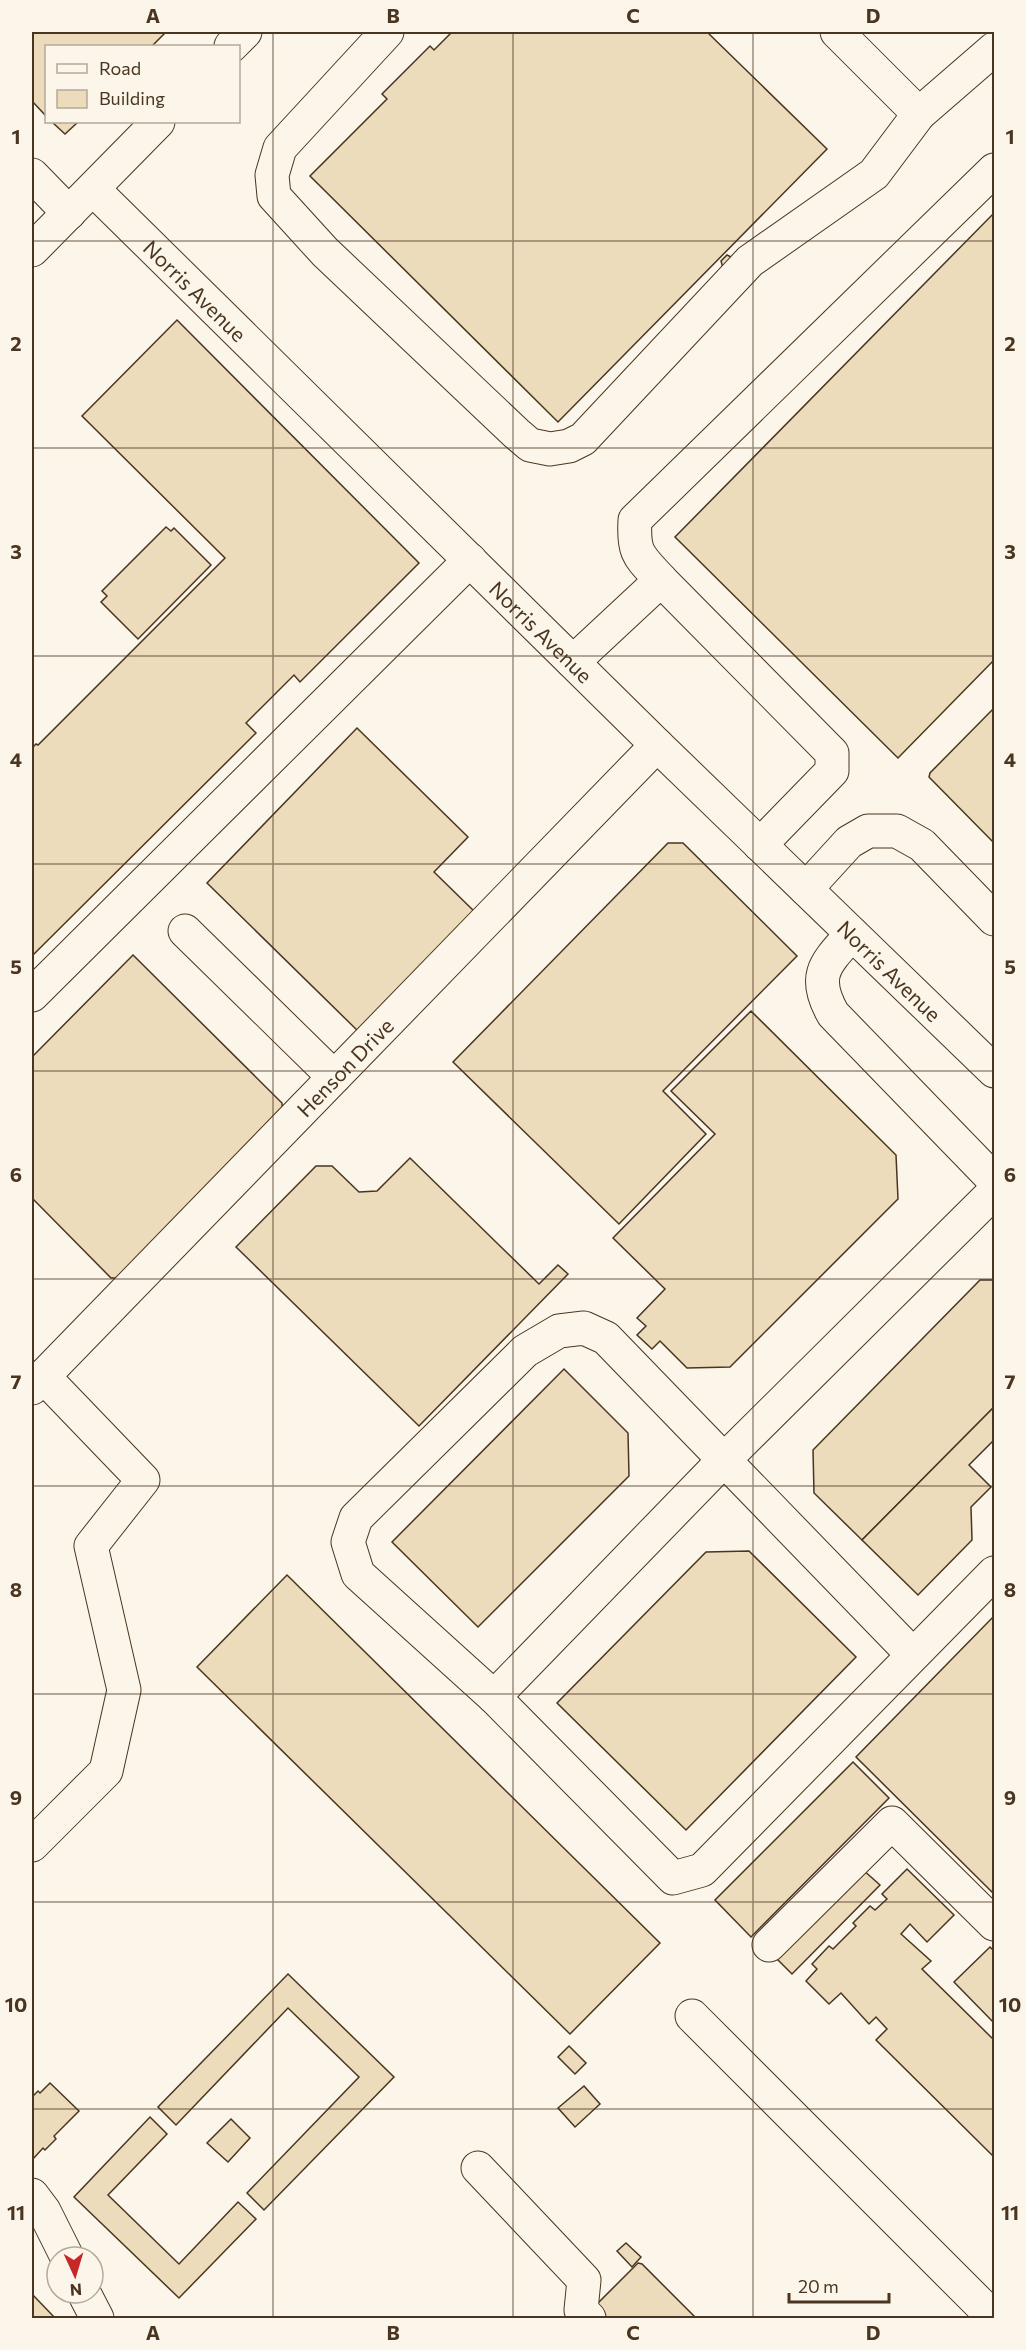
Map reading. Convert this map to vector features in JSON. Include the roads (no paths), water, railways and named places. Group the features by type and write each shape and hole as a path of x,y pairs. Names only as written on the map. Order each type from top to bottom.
{"street":[{"path":"232,45 245,32"},
{"path":"387,32 280,148 272,175 274,196 325,252 490,411 530,445 550,449 569,446 583,439 750,261 874,174 919,114 994,50"},
{"path":"837,32 919,114"},
{"path":"32,250 157,123"},
{"path":"760,845 832,771 832,753 638,556 634,540 635,520 994,170"},
{"path":"32,176 69,213"},
{"name":"Norris Avenue","path":"93,189 657,745 994,1071"},
{"path":"32,995 470,560"},
{"path":"573,662 661,580"},
{"name":"Henson Drive","path":"37,1382 657,745"},
{"path":"806,889 849,842 868,831 897,831 922,845 994,919"},
{"path":"185,931 334,1077"},
{"path":"852,934 829,960 822,978 824,997 833,1014 994,1180"},
{"path":"494,1697 723,1461 994,1192"},
{"path":"912,1655 606,1338 584,1328 559,1331 525,1352 356,1518 348,1542 358,1574 494,1697 673,1878 702,1870 994,1573"},
{"path":"32,1845 106,1771 123,1690 91,1546 142,1480 37,1382"},
{"path":"769,1945 891,1824 994,1924"},
{"path":"692,2016 994,2318"},
{"path":"478,2168 584,2280 580,2310 590,2319"},
{"path":"32,2195 44,2211 61,2245"},
{"path":"90,2305 97,2319"}]}
